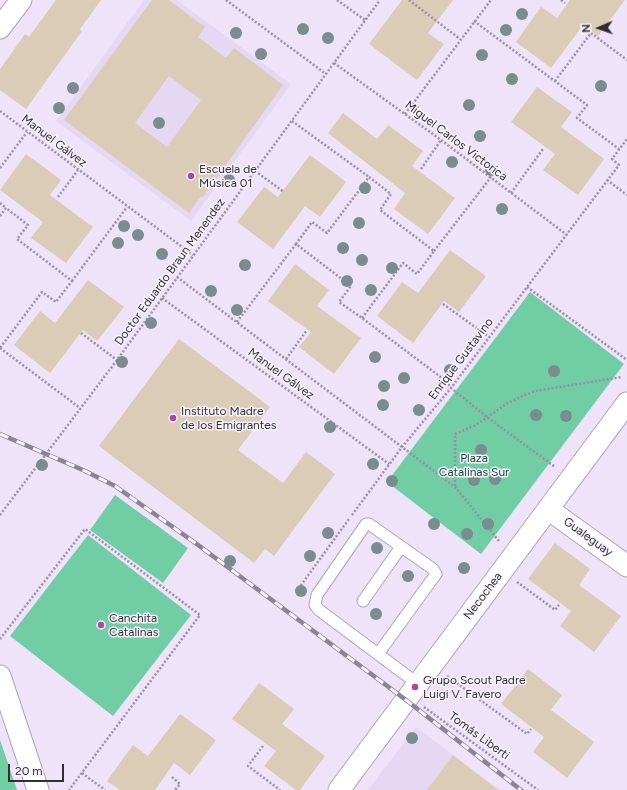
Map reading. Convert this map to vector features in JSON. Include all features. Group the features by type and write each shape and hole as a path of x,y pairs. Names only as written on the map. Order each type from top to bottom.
{"street":[{"path":"0,28 21,0"},
{"name":"Necochea","path":"339,790 627,403"},
{"name":"Gualeguay","path":"548,508 627,566"},
{"path":"0,676 38,790"}],"lane":[{"path":"378,654 436,574 433,569 369,524 366,524 317,595 315,605 319,610 378,654 413,690"},
{"path":"362,601 401,547"}],"path":[{"path":"226,0 326,74"},
{"path":"337,0 365,20"},
{"name":"Doctor Eduardo Braun Menendez","path":"0,515 117,360 380,0"},
{"path":"409,0 460,39"},
{"path":"405,114 460,39 491,0"},
{"path":"561,0 565,3"},
{"path":"474,22 587,105 577,118 619,149 627,139"},
{"path":"555,81 591,33 627,60"},
{"name":"Miguel Carlos Victorica","path":"334,63 441,140 567,235"},
{"name":"Manuel Gálvez","path":"0,111 193,255"},
{"path":"292,121 391,194 380,210 434,251"},
{"path":"0,168 27,132"},
{"path":"421,169 441,140"},
{"path":"511,193 543,149"},
{"name":"Enrique Gustavino","path":"296,592 389,464 451,388 619,165 612,159 619,149"},
{"path":"58,197 78,170"},
{"path":"255,171 284,192"},
{"path":"237,322 312,222 327,233 369,177"},
{"path":"362,318 403,263 417,274 491,177"},
{"path":"607,180 627,195"},
{"path":"0,204 28,225 18,239 72,281"},
{"path":"80,408 0,348 42,292 56,302 127,207"},
{"path":"0,216 6,208"},
{"path":"296,244 351,286 339,302 446,381 451,388 555,467"},
{"path":"177,277 455,487 499,542"},
{"path":"527,287 627,360"},
{"name":"Manuel Gálvez","path":"162,298 389,464"},
{"path":"443,304 489,337"},
{"path":"286,359 307,330"},
{"path":"81,333 117,360"},
{"path":"455,487 455,434 476,425 509,402 535,391 622,377"},
{"path":"0,639 85,529 200,615 69,790"},
{"path":"502,572 555,610 559,605"},
{"path":"432,665 527,734 531,729"},
{"name":"Tomás Liberti","path":"413,690 538,790"},
{"path":"263,746 248,766 280,790"},
{"path":"82,773 105,790"},
{"path":"172,777 180,784 175,790"}],"shaded area":[{"path":"144,0 177,0 291,84 191,221 56,121"},
{"path":"416,727 500,790 368,790"}],"green space":[{"name":"Plaza Catalinas Sur","path":"530,292 624,364 481,554 387,482"},
{"path":"115,495 188,548 163,583 90,530"},
{"name":"Canchita Catalinas","path":"88,535 191,615 113,716 10,636"},
{"path":"0,740 17,790 0,790"}],"building":[{"path":"56,0 101,0 80,29 82,31 26,109 0,90 0,69 25,34 29,37"},
{"path":"152,0 169,0 205,27 198,37 226,58 234,48 283,85 203,197 201,196 189,213 64,120","holes":["169,76 201,100 167,147 135,123"]},
{"path":"402,0 453,0 428,33 444,44 417,80 369,44"},
{"path":"570,0 625,0 598,36 583,25 551,68 516,42 541,7 557,18"},
{"path":"537,87 572,112 561,127 604,159 578,195 543,170 555,154 511,122"},
{"path":"343,113 377,139 388,125 423,151 412,166 455,198 428,234 394,209 405,193 328,133"},
{"path":"26,154 61,180 50,195 93,227 66,263 31,238 43,222 0,190"},
{"path":"310,155 346,182 320,217 305,206 273,249 237,222 264,187 278,197"},
{"path":"450,250 486,276 459,312 444,301 413,343 377,316 402,282 418,293"},
{"path":"295,264 329,290 317,306 361,338 334,374 299,347 311,332 268,301"},
{"path":"88,280 124,307 97,341 83,330 50,373 14,345 40,311 55,323"},
{"path":"179,339 270,407 238,450 283,483 306,452 335,474 274,556 265,549 254,563 99,446"},
{"path":"555,543 590,569 579,585 621,616 594,652 560,626 571,611 528,579"},
{"path":"528,669 562,695 551,710 594,742 567,778 533,752 544,737 501,704"},
{"path":"259,683 294,709 282,724 325,756 300,790 296,790 264,766 276,751 232,719"},
{"path":"180,714 216,740 190,775 174,763 155,790 120,790 107,781 133,745 148,756"},
{"path":"453,755 498,790 427,790"}],"railway":[{"path":"0,434 83,470 115,486 194,542 406,700 521,790"}],"place":[{"name":"Escuela de Música 01","path":"191,176"},
{"name":"Instituto Madre de los Emigrantes","path":"173,418"},
{"name":"Canchita Catalinas","path":"101,625"},
{"name":"Grupo Scout Padre Luigi V. Favero","path":"415,687"}]}
